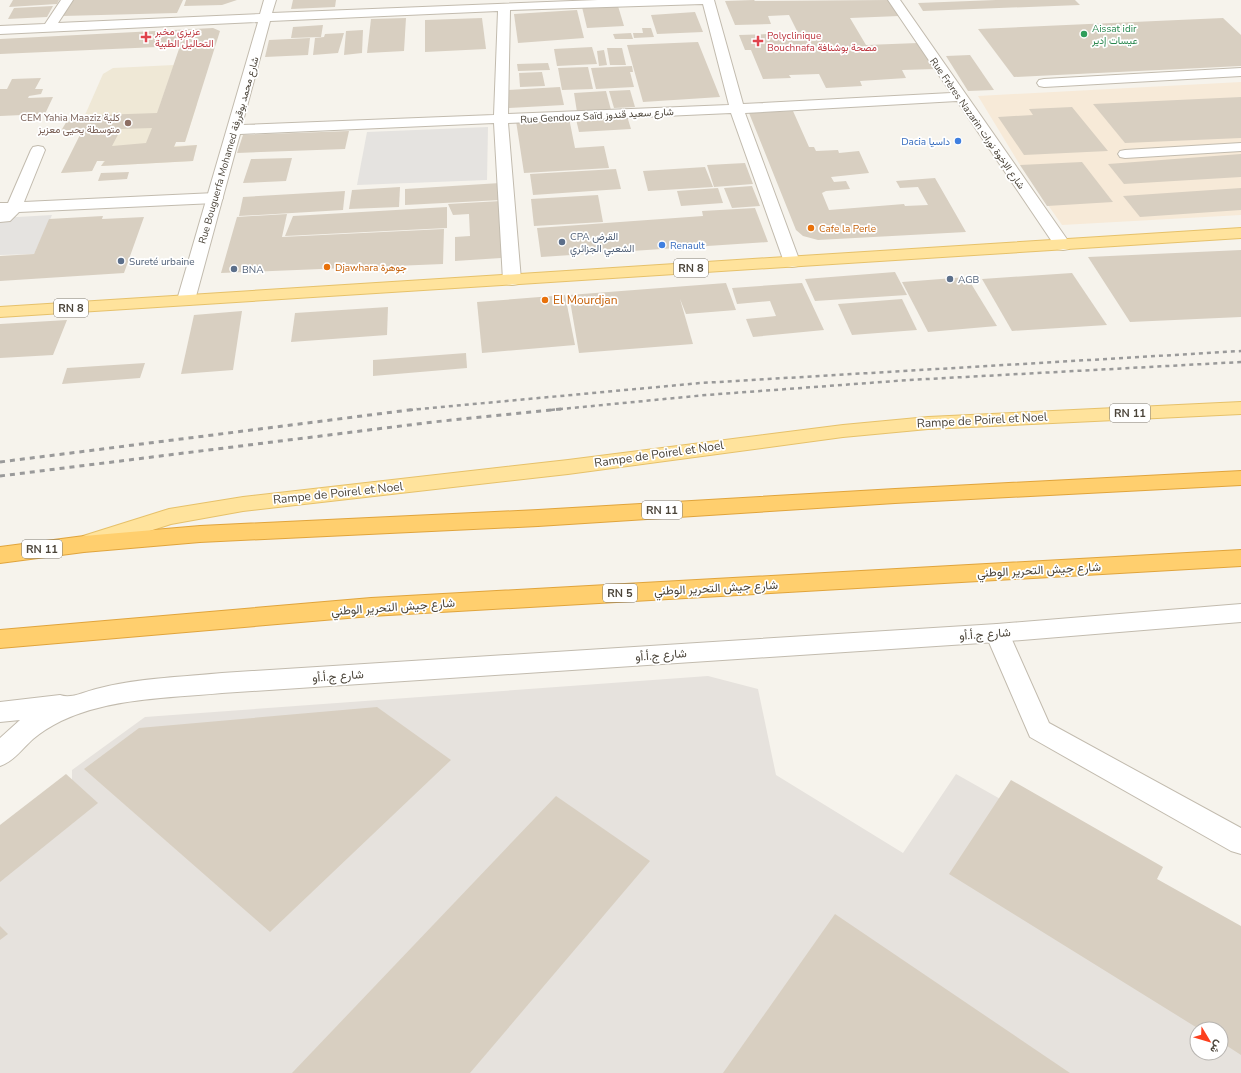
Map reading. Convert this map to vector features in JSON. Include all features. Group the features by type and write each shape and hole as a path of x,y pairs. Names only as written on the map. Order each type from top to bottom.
{"highway":[{"name":"RN 11","path":"0,555 84,544 208,534 538,518 911,495 1241,478"},
{"name":"شارع جيش التحرير الوطني","path":"0,639 371,607 1241,558"}],"main road":[{"name":"RN 8","path":"0,312 1241,234"},
{"name":"Rampe de Poirel et Noel","path":"84,544 169,517 243,504 560,468 843,430 928,423 1241,408"}],"street":[{"path":"49,28 66,0"},
{"name":"Rue Bouguerfa Mohamed شارع محمد بوقررفة","path":"186,300 270,0"},
{"path":"0,30 265,17 468,4 504,8 579,2 708,0 737,109 792,262"},
{"name":"Rue Frères Nazarin شارع الإخوة نورات","path":"894,0 959,97 1063,245"},
{"path":"504,8 501,119 512,280"},
{"path":"1044,83 1241,72"},
{"name":"Rue Gendouz Saïd شارع سعيد قندوز","path":"234,130 737,109 959,97"},
{"path":"1124,154 1241,147"},
{"path":"0,222 38,150"},
{"path":"7,208 215,198"},
{"name":"شارع ج.أ.أو","path":"0,712 83,702 114,695 229,682 997,633 1241,613"},
{"path":"997,633 1039,730 1241,842"},
{"name":"شارع ج.أ.أو","path":"0,755 18,736 32,725 49,716 83,702"}],"shaded area":[{"name":"CEM Yahia Maaziz كلية متوسطة يحيى معزيز","path":"174,65 160,105 197,104 185,142 176,142 174,146 197,145 193,161 101,166 104,161 97,161 92,171 61,173 82,131 61,131 70,116 85,115 103,74 113,68"},
{"path":"1241,82 1241,215 1062,225 1020,165 978,96"},
{"path":"488,127 487,180 357,185 367,132"},
{"path":"52,215 34,254 0,255 0,218"},
{"path":"708,676 758,689 776,775 903,853 956,774 1241,935 1241,1073 0,1073 0,834 72,780 72,770 145,717"}],"building":[{"path":"13,0 59,0 57,4 9,7"},
{"path":"73,0 183,0 177,13 63,16"},
{"path":"186,0 237,0 222,5 184,6"},
{"path":"293,0 336,0 335,7 291,9"},
{"path":"888,0 899,16 850,18 866,45 918,43 935,69 902,70 906,78 860,81 862,86 826,88 819,74 789,75 791,78 763,79 751,50 745,50 739,35 799,35 789,15 768,16 771,24 735,25 725,1"},
{"path":"996,0 1075,0 1080,5 923,11 918,3"},
{"path":"53,6 47,17 8,19 14,8"},
{"path":"618,6 624,26 587,28 582,7"},
{"path":"577,10 584,38 518,43 514,14"},
{"path":"695,12 703,32 657,34 651,15"},
{"path":"406,18 404,51 367,53 371,19"},
{"path":"482,18 486,49 425,52 425,20"},
{"path":"1223,18 1241,35 1241,66 1014,77 978,29"},
{"path":"323,25 321,37 291,38 293,27"},
{"path":"213,28 220,31 185,142 176,142 174,147 197,145 193,161 101,166 105,161 97,161 92,171 61,173 82,131 61,131 70,116 157,113 180,46 0,54 0,39","holes":["152,128 146,143 112,146 121,129"]},
{"path":"642,28 651,28 654,37 634,38 633,33 643,33"},
{"path":"363,30 362,53 344,55 346,31"},
{"path":"344,33 338,53 313,55 315,38 324,37 325,34"},
{"path":"631,33 633,39 615,39 613,34"},
{"path":"310,38 308,55 265,57 269,40"},
{"path":"698,42 720,97 643,102 627,45"},
{"path":"592,47 597,64 557,66 554,49"},
{"path":"607,48 622,48 626,65 610,65"},
{"path":"604,50 607,65 599,66 597,51"},
{"path":"970,55 994,90 968,91 946,56"},
{"path":"548,63 550,70 518,71 517,64"},
{"path":"632,66 633,72 630,72 634,87 596,89 591,68"},
{"path":"588,67 593,89 562,90 558,68"},
{"path":"542,72 545,86 520,87 519,73"},
{"path":"41,78 35,89 43,89 41,94 29,96 28,98 53,97 45,114 0,116 0,89 7,89 12,79"},
{"path":"560,87 564,105 509,108 507,90"},
{"path":"630,90 635,107 614,108 609,91"},
{"path":"606,91 611,110 577,112 574,93"},
{"path":"1241,97 1241,138 1125,143 1093,104"},
{"path":"1072,107 1108,151 1024,155 998,117 1033,115 1029,109"},
{"path":"793,111 809,147 814,147 816,151 838,150 839,153 859,151 869,173 831,177 834,182 846,181 850,189 826,191 822,193 829,210 904,204 905,206 928,205 918,187 900,188 896,181 935,178 966,232 818,240 803,236 796,230 749,113"},
{"path":"627,116 631,129 579,132 576,119"},
{"path":"569,118 575,148 604,146 609,168 524,173 516,121"},
{"path":"349,131 345,149 237,153 243,135"},
{"path":"1241,154 1241,177 1124,184 1108,164"},
{"path":"292,158 286,181 243,183 251,159"},
{"path":"1082,162 1113,202 1047,206 1020,165"},
{"path":"745,163 753,184 714,187 707,165"},
{"path":"705,167 713,187 648,191 643,171"},
{"path":"616,169 621,189 533,195 530,174"},
{"path":"129,172 127,179 98,181 101,173"},
{"path":"500,183 501,200 405,205 405,189"},
{"path":"752,186 760,206 732,208 724,188"},
{"path":"400,187 399,207 349,209 352,190"},
{"path":"718,188 723,203 681,206 677,191"},
{"path":"1241,188 1241,210 1140,217 1123,196"},
{"path":"345,191 343,210 239,216 243,197"},
{"path":"598,195 603,222 534,226 531,199"},
{"path":"501,201 501,258 455,261 455,237 470,236 469,214 453,215 448,204"},
{"path":"447,207 447,228 285,236 293,216"},
{"path":"755,208 768,242 541,257 537,228 703,216 702,211"},
{"path":"287,214 282,237 444,229 443,264 221,273 237,217"},
{"path":"103,216 102,219 144,217 124,273 0,281 0,256 34,254 49,219"},
{"path":"1241,250 1241,317 1130,322 1088,257"},
{"path":"895,272 907,295 815,301 805,279"},
{"path":"1072,273 1107,325 1012,331 982,279"},
{"path":"967,277 997,326 928,332 902,282"},
{"path":"726,283 736,310 686,314 680,299 693,344 579,353 569,295"},
{"path":"802,283 824,330 753,337 746,319 776,316 770,301 737,304 732,288"},
{"path":"565,295 575,345 482,353 477,302"},
{"path":"902,299 917,330 852,335 838,304"},
{"path":"388,307 387,335 291,342 295,313"},
{"path":"242,311 233,370 181,374 194,315"},
{"path":"67,320 53,355 0,358 0,324"},
{"path":"466,353 467,368 373,376 373,360"},
{"path":"145,363 140,378 62,384 67,368"},
{"path":"377,707 451,760 270,932 84,769 139,728"},
{"path":"66,774 98,803 0,882 0,825"},
{"path":"1011,780 1163,867 1157,879 1241,926 1241,1055 1229,1047 1229,1021 1189,1021 1189,1023 949,874"},
{"path":"556,796 650,861 470,1073 292,1073"},
{"path":"835,914 1070,1073 723,1073"},
{"path":"0,926 8,934 0,940"}],"railway":[{"path":"409,410 701,383 1241,351"},
{"path":"554,410 706,395 909,380 1241,362"},
{"path":"409,410 417,409"},
{"path":"554,410 561,409"},
{"path":"0,462 409,410"},
{"path":"0,476 433,422 554,410"}],"place":[{"name":"Aissat idir عيسات إدير","path":"1084,34"},
{"name":"عزيزي مخبر التحاليل الطبية","path":"146,37"},
{"name":"Polyclinique Bouchnafa مصحة بوشنافة","path":"758,41"},
{"name":"CEM Yahia Maaziz كلية متوسطة يحيى معزيز","path":"128,123"},
{"name":"Dacia داسيا","path":"958,141"},
{"name":"Cafe la Perle","path":"811,228"},
{"name":"CPA القرض الشعبي الجزائري","path":"562,242"},
{"name":"Renault","path":"662,245"},
{"name":"Sureté urbaine","path":"121,261"},
{"name":"Djawhara جوهرة","path":"327,267"},
{"name":"BNA","path":"234,269"},
{"name":"AGB","path":"950,279"},
{"name":"El Mourdjan","path":"545,300"}]}
